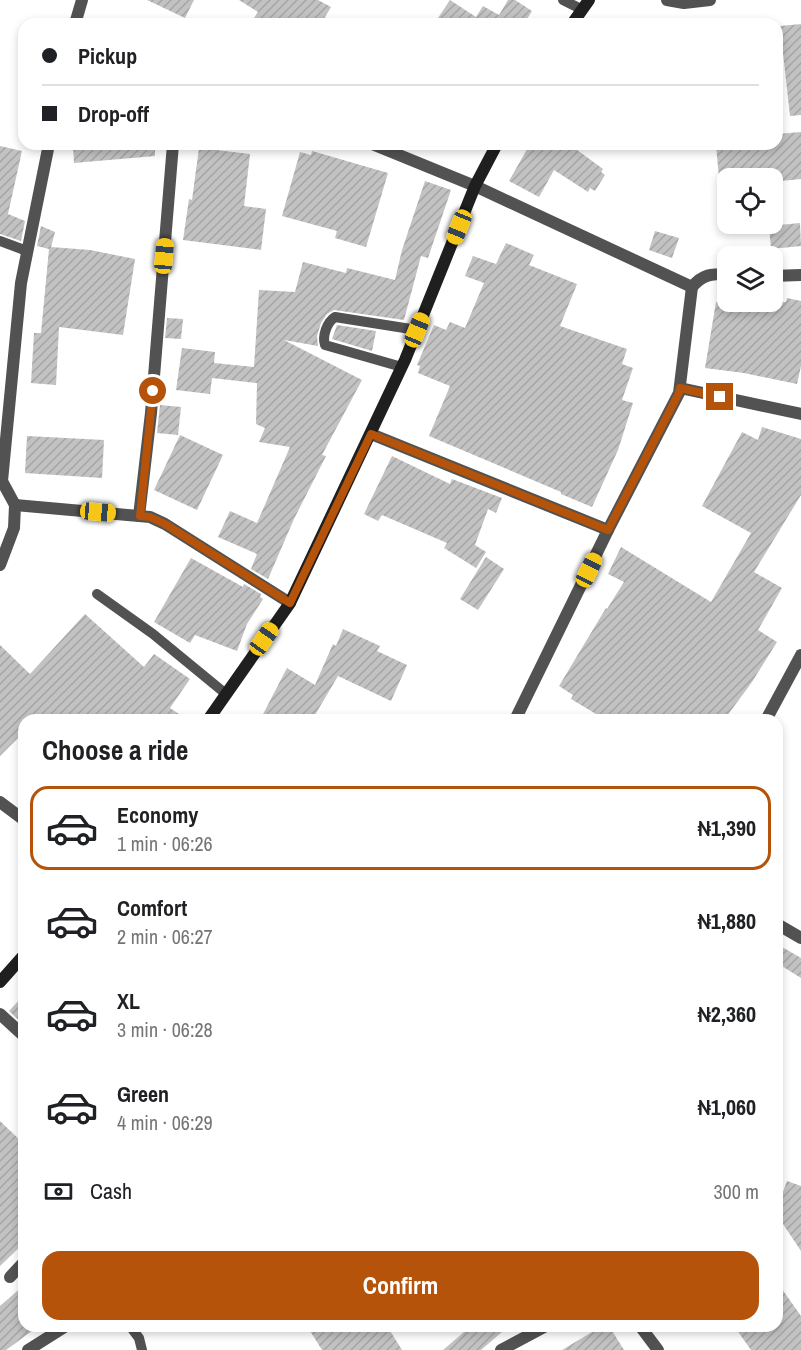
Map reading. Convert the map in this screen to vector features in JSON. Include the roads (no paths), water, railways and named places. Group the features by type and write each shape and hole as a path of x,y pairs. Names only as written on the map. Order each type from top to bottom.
{"street":[{"path":"77,18 82,0"},
{"path":"668,0 684,3 710,0"},
{"path":"576,18 585,5"},
{"path":"0,565 14,528 15,505 1,481 21,283 48,150"},
{"path":"140,516 151,413 173,150"},
{"path":"387,150 475,186 692,287"},
{"path":"212,714 290,603 402,367 475,186 494,150"},
{"path":"518,714 608,530 679,393 692,287 700,278 717,274"},
{"path":"783,276 801,275"},
{"path":"680,388 801,414"},
{"path":"371,434 608,530"},
{"path":"15,505 150,517 165,524 290,603"},
{"path":"769,714 801,655"},
{"path":"0,802 18,816"},
{"path":"783,931 801,938"},
{"path":"0,982 18,962"},
{"path":"0,1014 18,1030"},
{"path":"10,1277 18,1268"},
{"path":"28,1350 56,1332"},
{"path":"501,1350 535,1332"},
{"path":"644,1332 658,1350"}],"lane":[{"path":"563,0 585,5"},
{"path":"0,241 27,251"},
{"path":"402,367 325,345 324,340 329,322 335,317 417,330"},
{"path":"97,594 153,634 226,694"},
{"path":"134,1332 139,1338 142,1350"}]}
